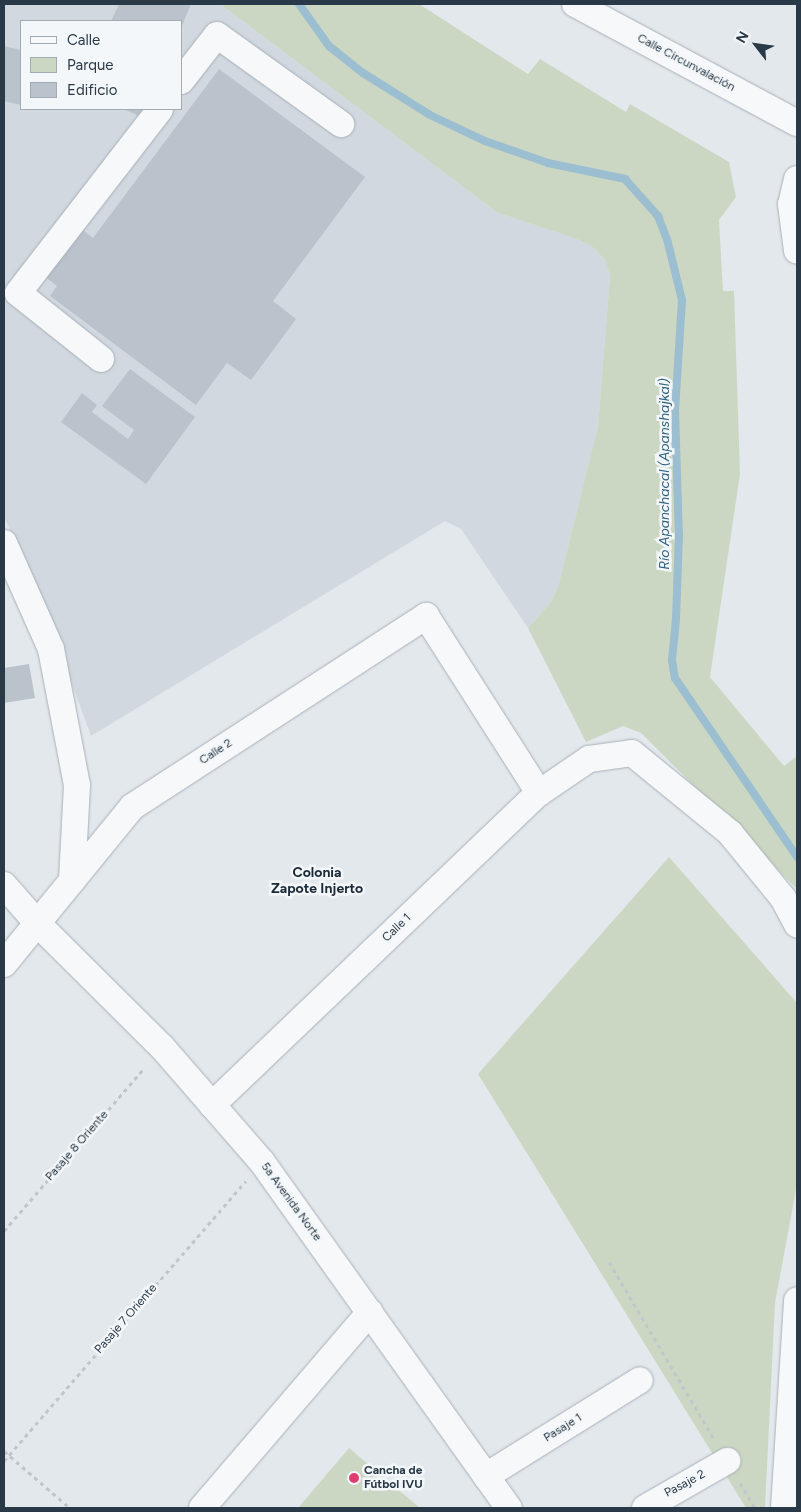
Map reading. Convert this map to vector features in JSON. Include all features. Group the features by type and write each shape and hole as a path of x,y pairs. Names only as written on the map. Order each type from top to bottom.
{"street":[{"name":"Calle Circunvalación","path":"575,4 797,123"},
{"path":"182,80 217,34 341,124"},
{"path":"101,359 11,292 159,110"},
{"path":"797,179 791,204 797,250"},
{"path":"4,543 51,648 76,785 72,881"},
{"name":"Calle 2","path":"4,964 39,925 132,807 426,616 539,793"},
{"name":"Calle 1","path":"212,1105 539,793 589,759 632,752 730,834 783,898 797,924"},
{"name":"5a Avenida Norte","path":"4,885 39,925 162,1047 262,1162 509,1508"},
{"path":"784,1508 797,1300"},
{"path":"202,1508 370,1312"},
{"name":"Pasaje 1","path":"486,1476 640,1380"},
{"name":"Pasaje 2","path":"644,1508 727,1461"}],"path":[{"name":"Pasaje 8 Oriente","path":"4,1231 150,1061"},
{"name":"Pasaje 7 Oriente","path":"4,1461 249,1177"},
{"path":"609,1262 755,1508"},
{"path":"4,1450 70,1508"}],"shaded area":[{"path":"4,4 220,4 498,213 577,239 594,248 605,260 610,276 598,426 558,587 551,602 528,628 461,529 445,521 91,736 34,580 4,517"}],"green space":[{"path":"220,4 419,4 528,74 540,59 626,112 630,104 729,162 736,197 719,220 723,291 734,291 740,474 710,677 784,766 797,756 797,889 641,733 623,726 586,742 528,628 551,602 558,587 598,426 610,276 605,260 594,248 577,239 498,213"},
{"path":"669,857 797,1003 797,1184 775,1303 765,1508 746,1508 478,1074"},
{"name":"Cancha de Fútbol IVU","path":"349,1448 420,1508 298,1508"}],"building":[{"path":"119,4 191,4 182,26 182,20 111,20"},
{"path":"4,46 20,50 20,105 4,101"},
{"path":"219,69 365,177 273,301 296,319 251,380 227,363 196,405 50,296 57,286 44,276 80,228 93,238"},
{"path":"125,110 148,110 144,118"},
{"path":"130,369 195,417 146,484 61,422 82,393 97,405 92,412 128,439 134,430 102,406"},
{"path":"29,664 35,698 4,703 4,668"}],"waterway":[{"name":"Río Apanchacal (Apanshajkal)","path":"299,4 329,46 363,73 430,115 485,141 548,163 625,179 658,216 667,239 682,300 675,410 679,534 676,619 672,660 675,678 797,857"}],"place":[{"name":"Cancha de Fútbol IVU","path":"354,1478"}],"district":[{"name":"Colonia Zapote Injerto","path":"317,882"}]}
